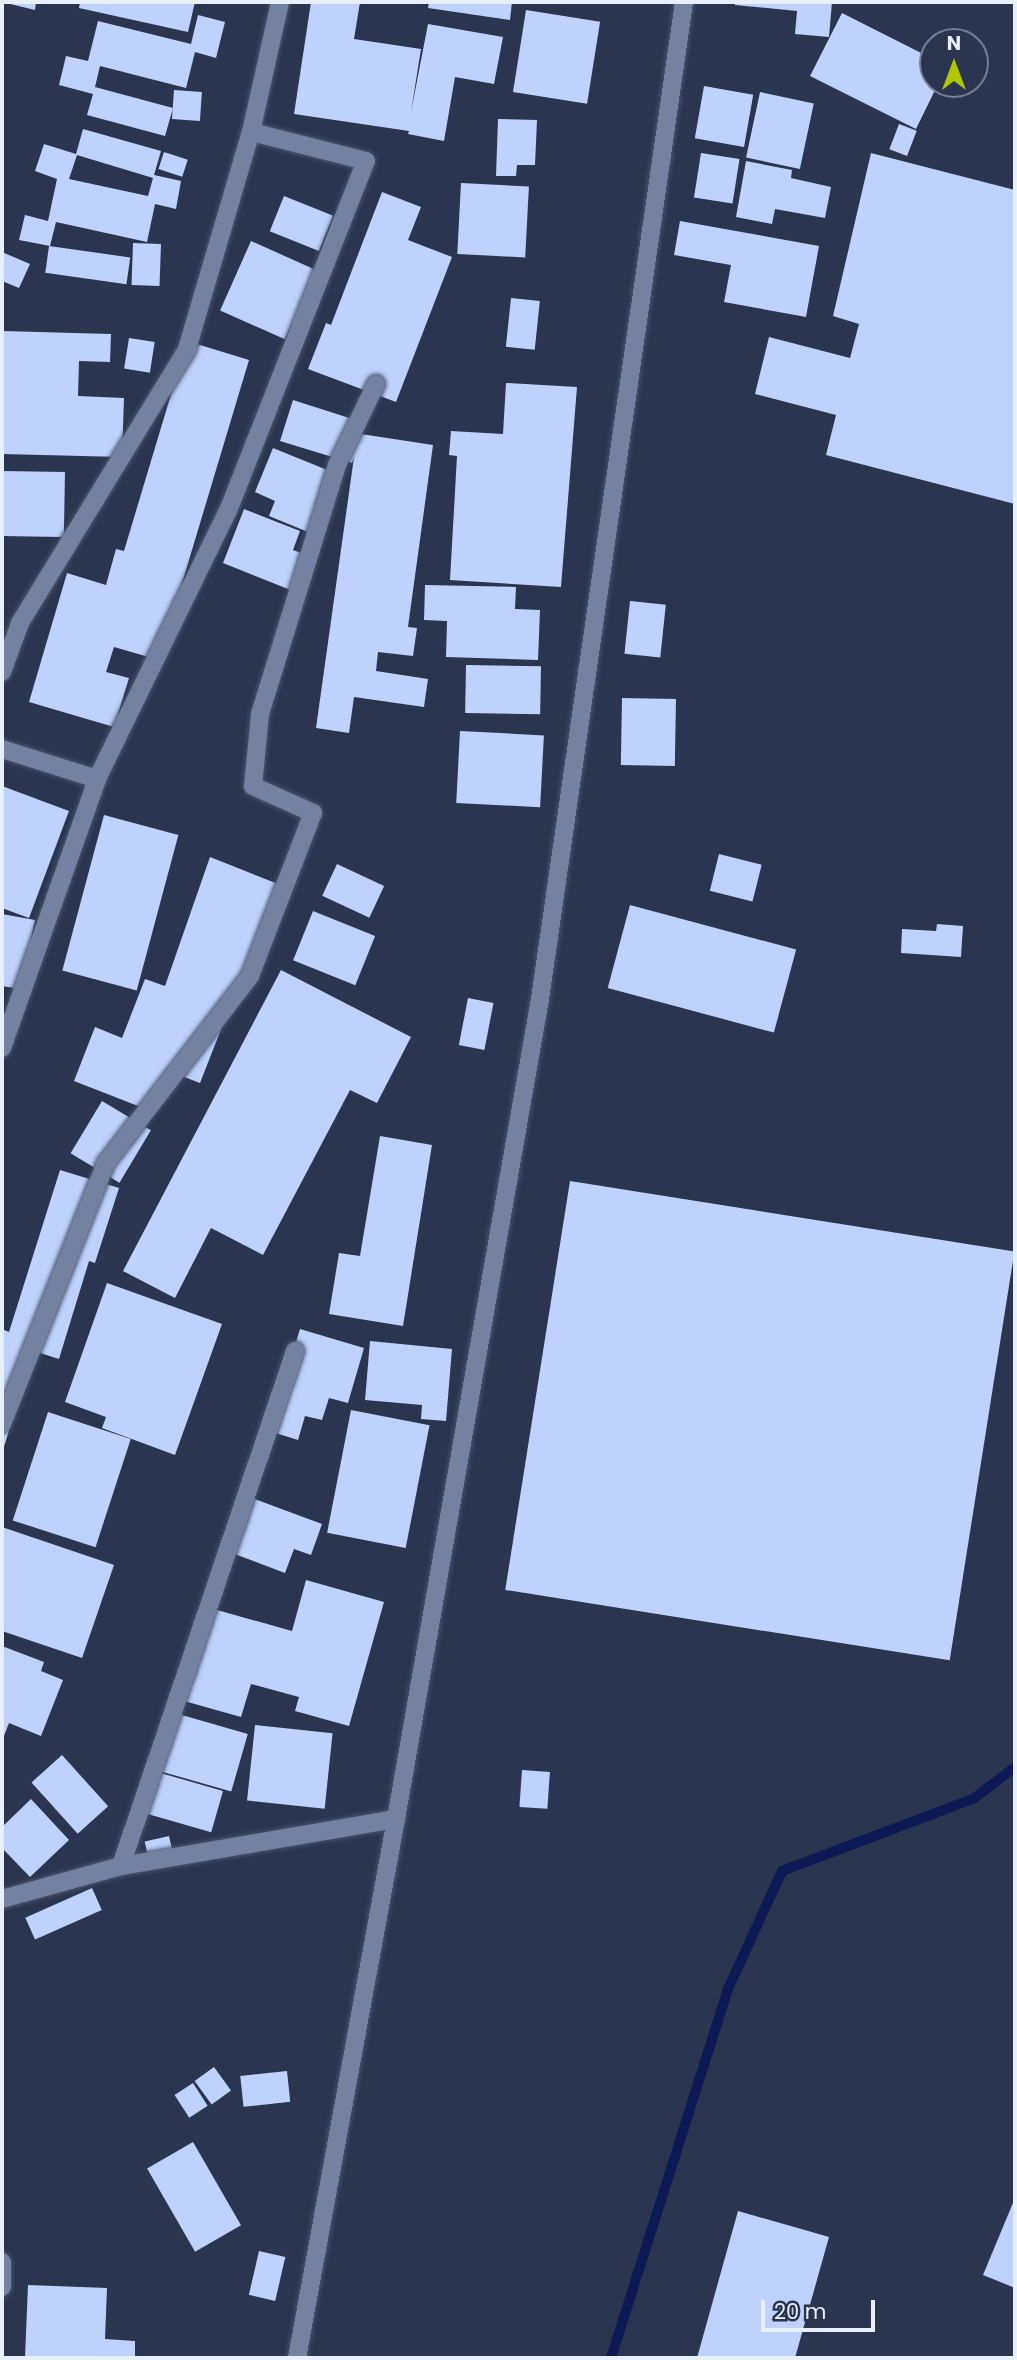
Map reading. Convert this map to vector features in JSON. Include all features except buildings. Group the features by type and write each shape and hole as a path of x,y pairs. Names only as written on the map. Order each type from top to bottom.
{"street":[{"path":"2,673 20,623 187,349 251,132 280,2"},
{"path":"297,2358 396,1819 540,999 684,2"},
{"path":"2,1048 97,779 228,511 366,161 251,132"},
{"path":"2,1424 106,1163 250,976 313,813 253,786 260,715 337,465 376,384"},
{"path":"2,748 97,779"},
{"path":"121,1866 295,1351"},
{"path":"2,1899 121,1866 396,1819"},
{"path":"2,2262 2,2287"}],"waterway":[{"path":"611,2358 728,1989 782,1871 973,1799 1015,1767"}]}
